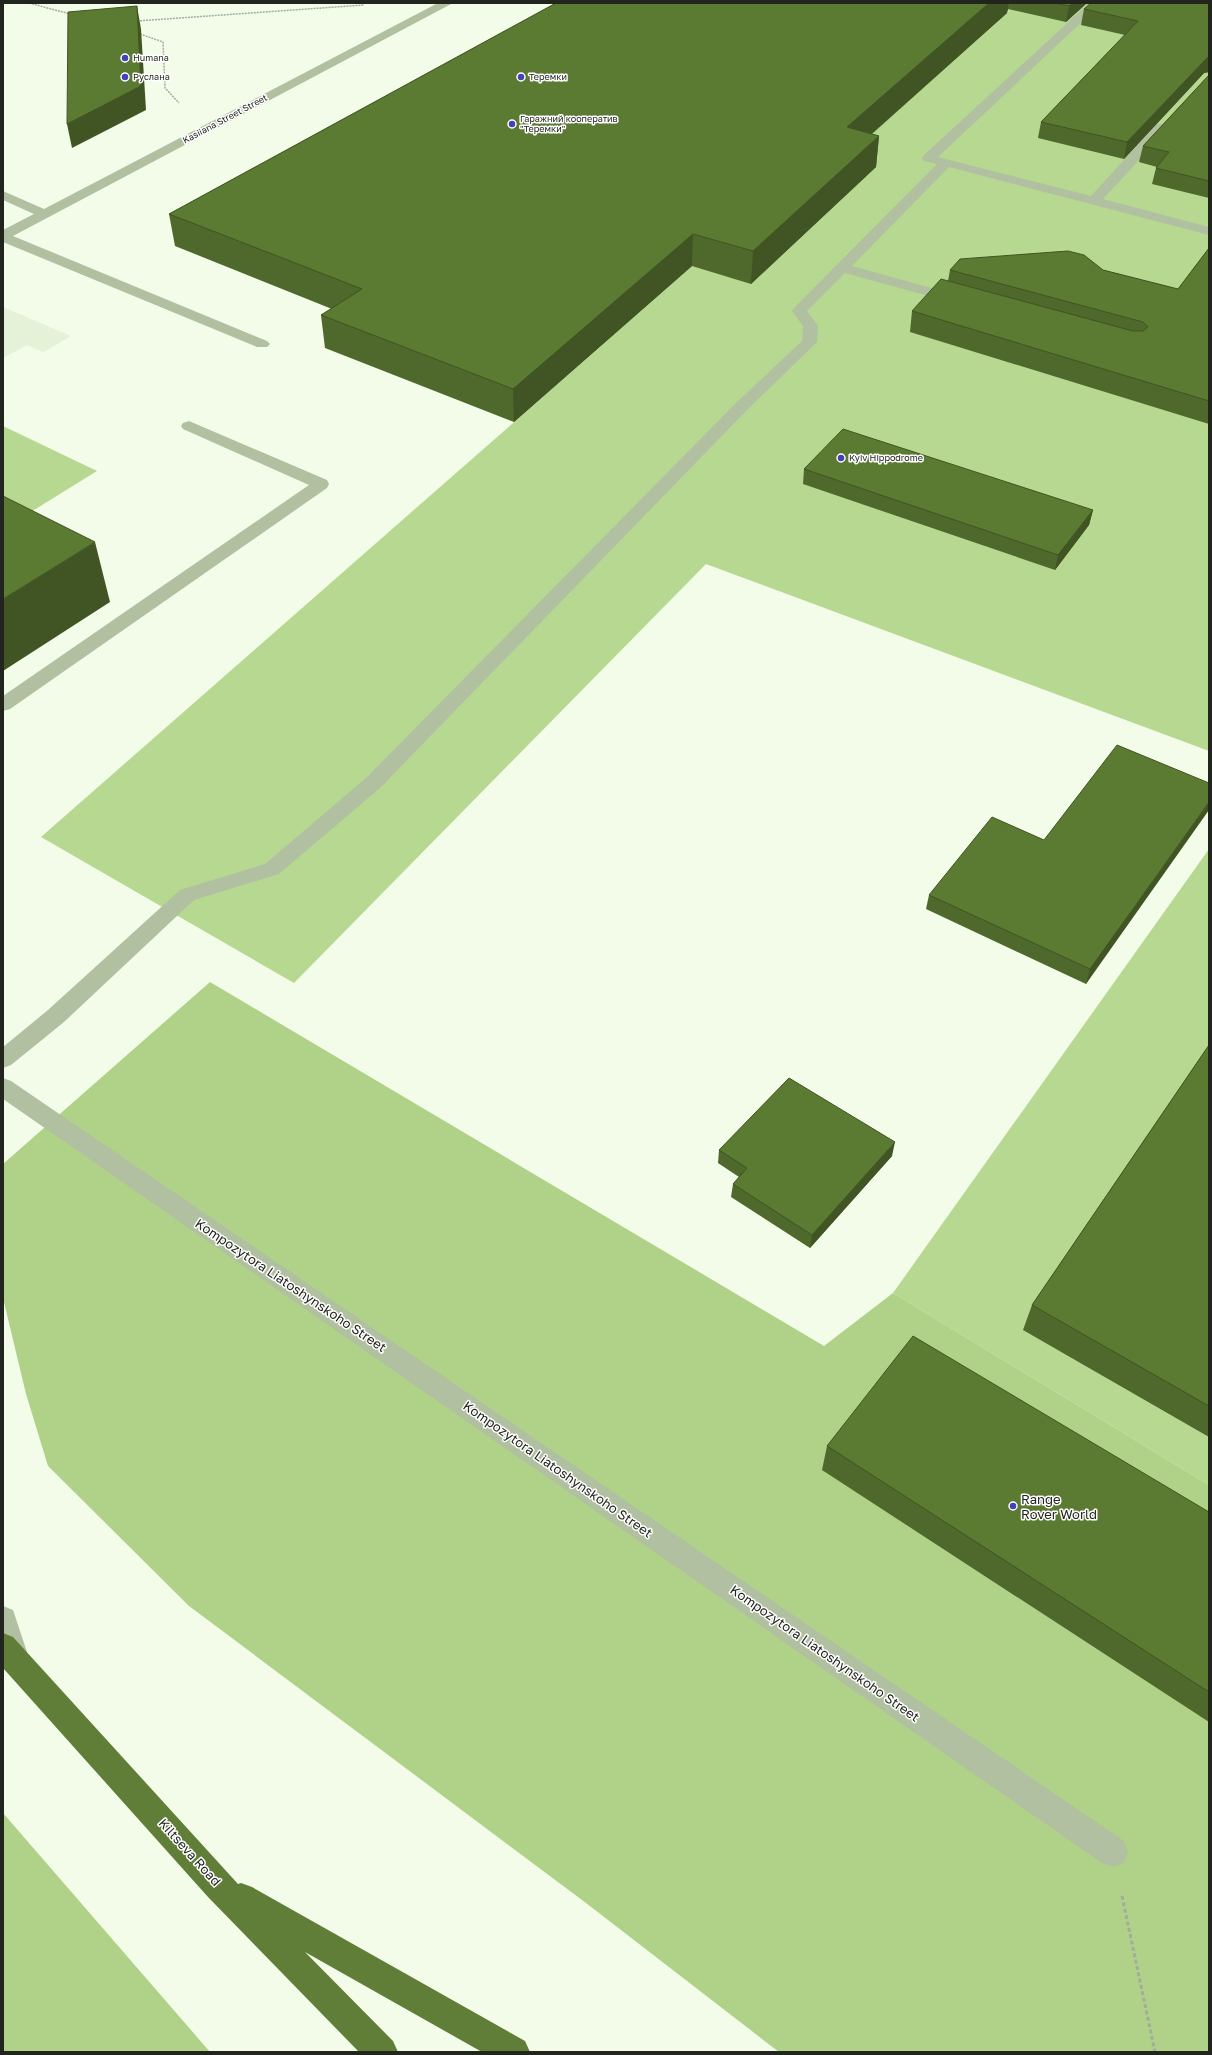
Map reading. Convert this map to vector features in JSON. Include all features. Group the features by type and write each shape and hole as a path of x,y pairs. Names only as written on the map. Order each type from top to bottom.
{"highway":[{"name":"Kiltseva Road","path":"10,1654 219,1886 382,2052"},
{"path":"219,1886 514,2052"}],"street":[{"name":"Kasiiana Street Street","path":"3,236 447,3"},
{"path":"1096,3 929,158 1209,231"},
{"path":"1094,201 1172,116"},
{"path":"3,1059 56,1016 187,894 272,869 373,783 742,406 809,342 811,326 799,311 841,267 946,163"},
{"path":"3,195 44,214"},
{"path":"3,236 262,344"},
{"path":"841,267 972,304"},
{"path":"3,705 321,484 189,426"},
{"name":"Kompozytora Liatoshynskoho Street","path":"3,1087 1113,1852"},
{"path":"3,1620 10,1654"}],"path":[{"path":"29,3 75,15"},
{"path":"136,21 370,4"},
{"path":"134,32 163,42 165,88 179,104"},
{"path":"1113,1852 1155,2052"}],"shaded area":[{"path":"3,307 71,336 43,352 27,345 3,358"}],"green space":[{"name":"Kyiv Hippodrome","path":"1209,3 1209,751 706,564 294,983 41,837 692,266 844,158 1009,11 978,4"},
{"path":"3,426 97,471 13,523 3,518"},
{"path":"1209,849 1209,1485 893,1293"},
{"path":"210,982 824,1346 893,1293 1209,1485 1209,2052 779,2052 586,1903 189,1606 48,1466 26,1394 3,1298 3,1164"},
{"path":"3,1813 210,2052 3,2052"}],"building":[{"path":"556,3 989,3 847,127 879,136 753,251 693,234 513,389 321,315 362,289 169,214"},
{"path":"1054,3 1073,3 1069,6"},
{"path":"1091,3 1209,3 1209,57 1127,142 1041,122 1138,21 1084,9"},
{"path":"137,6 141,86 67,124 68,12"},
{"path":"1209,75 1209,181 1156,168 1169,152 1143,146"},
{"path":"1209,248 1209,401 912,311 941,279 1133,331 1143,331 1148,327 1143,322 950,270 960,259 1068,251 1084,255 1103,270 1178,289"},
{"path":"843,429 1093,510 1058,555 804,469"},
{"path":"3,496 95,542 3,599"},
{"path":"1117,745 1209,783 1209,802 1090,969 929,895 992,817 1044,840"},
{"path":"1209,1045 1209,1406 1032,1305"},
{"path":"789,1078 895,1142 812,1235 733,1184 747,1168 719,1150"},
{"name":"Range Rover World","path":"913,1336 1209,1512 1209,1692 827,1446"}],"place":[{"name":"Humana","path":"125,58"},
{"name":"Руслана","path":"125,77"},
{"name":"Теремки","path":"521,77"},
{"name":"Гаражний кооператив \"Теремки\"","path":"512,124"},
{"name":"Kyiv Hippodrome","path":"841,458"},
{"name":"Range Rover World","path":"1013,1506"}]}
